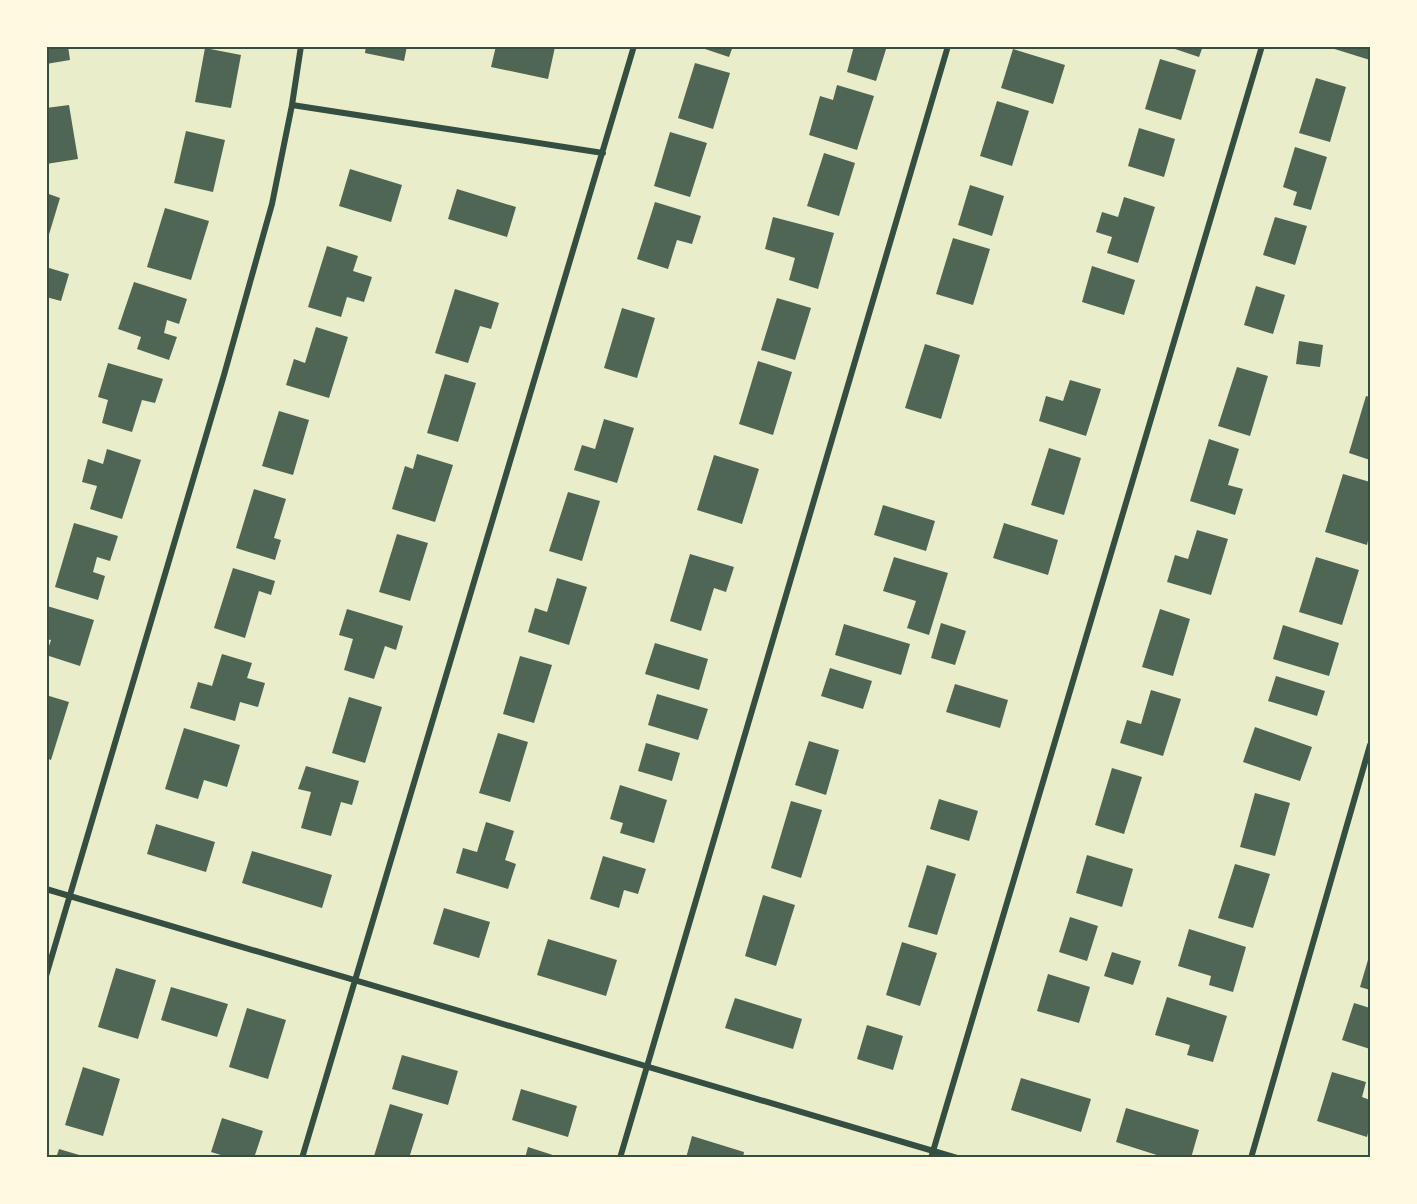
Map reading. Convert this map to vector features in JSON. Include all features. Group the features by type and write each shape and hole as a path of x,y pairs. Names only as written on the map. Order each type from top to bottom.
{"street":[{"path":"46,976 224,375 272,204 301,46"},
{"path":"302,1158 634,46"},
{"path":"620,1158 948,46"},
{"path":"932,1154 1262,46"},
{"path":"292,105 603,153"},
{"path":"1251,1158 1371,745"},
{"path":"46,889 647,1066 932,1154 957,1158"}],"building":[{"path":"46,46 68,46 70,60 46,64"},
{"path":"366,46 407,46 404,61 365,53"},
{"path":"496,46 555,47 548,79 491,67"},
{"path":"696,46 733,46 729,57"},
{"path":"854,46 887,46 876,81 847,72"},
{"path":"1166,46 1203,46 1199,57"},
{"path":"1370,46 1370,60 1328,47"},
{"path":"205,48 241,55 231,108 195,102"},
{"path":"1013,49 1065,65 1053,104 1001,88"},
{"path":"1160,59 1196,70 1181,120 1145,109"},
{"path":"695,63 730,73 713,129 678,118"},
{"path":"1316,78 1346,87 1330,142 1299,133"},
{"path":"837,85 874,96 857,150 809,135 820,96 833,100"},
{"path":"997,101 1029,111 1012,166 980,156"},
{"path":"69,105 78,159 46,164 46,108"},
{"path":"1139,128 1175,139 1164,177 1128,166"},
{"path":"186,131 225,140 213,192 174,183"},
{"path":"670,132 707,143 690,197 654,186"},
{"path":"1295,147 1327,157 1311,210 1293,205 1297,192 1283,187"},
{"path":"824,153 855,163 839,216 807,206"},
{"path":"350,169 402,185 391,222 339,206"},
{"path":"970,185 1004,196 992,236 958,225"},
{"path":"457,189 516,207 507,237 448,219"},
{"path":"46,193 60,198 47,241 46,241"},
{"path":"1124,197 1155,207 1138,263 1107,253 1112,237 1096,232 1102,212 1118,217"},
{"path":"655,202 701,216 692,244 677,240 668,269 637,259"},
{"path":"165,208 209,221 191,280 147,267"},
{"path":"773,217 834,233 818,289 789,280 795,258 765,249"},
{"path":"1275,217 1307,226 1295,265 1263,255"},
{"path":"953,238 990,249 973,305 936,294"},
{"path":"327,246 358,256 353,271 372,277 364,302 347,297 341,317 308,307"},
{"path":"1092,266 1135,280 1124,315 1082,302"},
{"path":"46,267 69,274 61,301 46,297"},
{"path":"134,282 187,299 179,324 167,320 164,333 177,337 169,360 137,349 141,337 118,329"},
{"path":"1256,286 1285,295 1273,334 1244,325"},
{"path":"455,289 499,303 491,329 480,326 468,363 435,353"},
{"path":"777,298 811,308 795,360 761,350"},
{"path":"622,308 655,318 637,378 604,368"},
{"path":"316,327 348,337 329,398 286,385 294,359 305,363"},
{"path":"1299,341 1323,345 1320,367 1296,364"},
{"path":"925,344 960,355 941,419 905,408"},
{"path":"758,361 792,372 773,435 739,424"},
{"path":"108,363 163,379 155,403 142,400 132,432 102,423 108,400 98,397"},
{"path":"1237,367 1268,376 1250,436 1218,426"},
{"path":"445,374 476,383 458,442 427,433"},
{"path":"1070,380 1101,389 1086,436 1039,421 1046,396 1063,401"},
{"path":"1366,396 1370,397 1370,460 1349,453"},
{"path":"279,411 309,420 293,475 262,466"},
{"path":"604,419 634,428 617,483 574,470 582,445 595,449"},
{"path":"1209,439 1239,449 1228,485 1243,489 1235,515 1190,501"},
{"path":"1049,448 1081,458 1064,515 1031,505"},
{"path":"107,449 141,460 122,519 90,509 97,486 82,482 88,459 103,464"},
{"path":"417,454 453,465 435,522 392,509 405,466 413,469"},
{"path":"714,455 759,469 742,524 697,510"},
{"path":"1343,474 1370,482 1370,532 1367,545 1325,532"},
{"path":"254,489 286,499 274,538 281,540 275,560 236,548"},
{"path":"568,492 600,501 582,561 549,551"},
{"path":"883,505 935,521 926,551 874,535"},
{"path":"74,523 118,536 110,561 97,557 93,572 105,576 98,600 55,587"},
{"path":"1004,523 1058,540 1048,575 993,558"},
{"path":"1197,530 1228,539 1211,595 1167,582 1175,555 1188,559"},
{"path":"397,534 428,543 410,601 379,592"},
{"path":"690,554 734,567 726,592 714,588 701,631 670,621"},
{"path":"894,557 948,573 929,635 907,628 916,601 883,591"},
{"path":"1316,557 1359,570 1342,625 1299,612"},
{"path":"233,568 275,581 271,595 259,591 245,638 214,628"},
{"path":"557,578 587,587 569,645 528,632 535,608 547,612"},
{"path":"47,606 94,620 80,666 46,655 51,640 46,639"},
{"path":"347,609 403,626 396,650 385,646 374,679 344,670 353,639 339,635"},
{"path":"1160,609 1190,619 1173,676 1142,667"},
{"path":"941,623 966,631 955,665 931,658"},
{"path":"844,624 910,644 901,675 835,655"},
{"path":"1283,625 1339,643 1329,676 1273,659"},
{"path":"655,643 708,659 699,690 645,674"},
{"path":"222,654 252,663 247,678 265,683 258,707 240,702 235,721 190,708 198,682 212,686"},
{"path":"520,656 552,665 534,723 503,714"},
{"path":"830,668 872,681 863,709 821,696"},
{"path":"1276,676 1325,691 1317,716 1268,701"},
{"path":"955,684 1008,700 1000,728 946,712"},
{"path":"1151,690 1181,699 1163,756 1120,743 1127,720 1141,724"},
{"path":"657,694 708,709 698,740 648,725"},
{"path":"46,695 69,702 51,760 46,758"},
{"path":"349,697 382,707 365,763 332,753"},
{"path":"1255,727 1312,747 1300,781 1243,762"},
{"path":"184,728 240,745 227,787 204,780 198,799 165,789"},
{"path":"498,733 528,742 510,802 479,793"},
{"path":"809,741 839,750 826,795 795,785"},
{"path":"646,743 680,753 672,781 638,771"},
{"path":"306,766 359,781 352,805 341,802 331,836 301,828 311,792 298,789"},
{"path":"1112,768 1142,777 1124,834 1095,825"},
{"path":"620,785 667,800 654,843 620,833 623,823 610,819"},
{"path":"1255,793 1290,803 1275,856 1240,847"},
{"path":"939,799 978,811 969,841 930,829"},
{"path":"791,801 822,810 801,878 771,868"},
{"path":"486,822 514,831 505,860 516,864 508,889 456,873 463,848 477,852"},
{"path":"156,824 215,842 206,872 147,854"},
{"path":"252,851 332,875 322,908 242,883"},
{"path":"1087,855 1133,869 1122,907 1076,893"},
{"path":"603,856 646,869 638,894 624,890 619,908 590,899"},
{"path":"1235,864 1270,874 1253,928 1218,918"},
{"path":"927,865 956,874 937,935 908,927"},
{"path":"763,895 795,905 776,966 745,956"},
{"path":"444,908 490,922 479,958 433,944"},
{"path":"1070,917 1098,926 1087,961 1059,952"},
{"path":"1189,929 1246,947 1233,992 1209,985 1211,976 1178,966"},
{"path":"548,939 617,960 606,996 537,975"},
{"path":"902,942 937,953 920,1006 886,995"},
{"path":"1112,952 1141,961 1133,985 1104,976"},
{"path":"1370,953 1370,990 1360,987"},
{"path":"116,968 156,980 138,1039 98,1027"},
{"path":"1048,974 1090,987 1079,1023 1037,1011"},
{"path":"171,987 228,1004 217,1037 161,1020"},
{"path":"1167,997 1227,1016 1213,1062 1187,1055 1190,1045 1155,1035"},
{"path":"735,998 802,1019 793,1049 725,1028"},
{"path":"1354,1003 1370,1008 1370,1049 1342,1040"},
{"path":"247,1008 286,1020 268,1079 229,1067"},
{"path":"867,1025 903,1036 893,1070 857,1059"},
{"path":"402,1055 458,1071 448,1105 392,1089"},
{"path":"83,1067 120,1079 103,1136 65,1125"},
{"path":"1332,1072 1366,1082 1362,1097 1370,1100 1370,1125 1367,1137 1317,1121"},
{"path":"1021,1078 1091,1099 1081,1132 1011,1110"},
{"path":"521,1089 577,1106 568,1137 512,1120"},
{"path":"390,1104 423,1114 409,1158 374,1156"},
{"path":"1126,1108 1199,1130 1191,1158 1166,1158 1116,1142"},
{"path":"222,1118 263,1131 254,1158 231,1158 211,1152"},
{"path":"692,1136 744,1152 743,1158 686,1158"},
{"path":"528,1147 559,1157 559,1158 525,1158"},
{"path":"59,1149 86,1157 86,1158 56,1158"}]}
